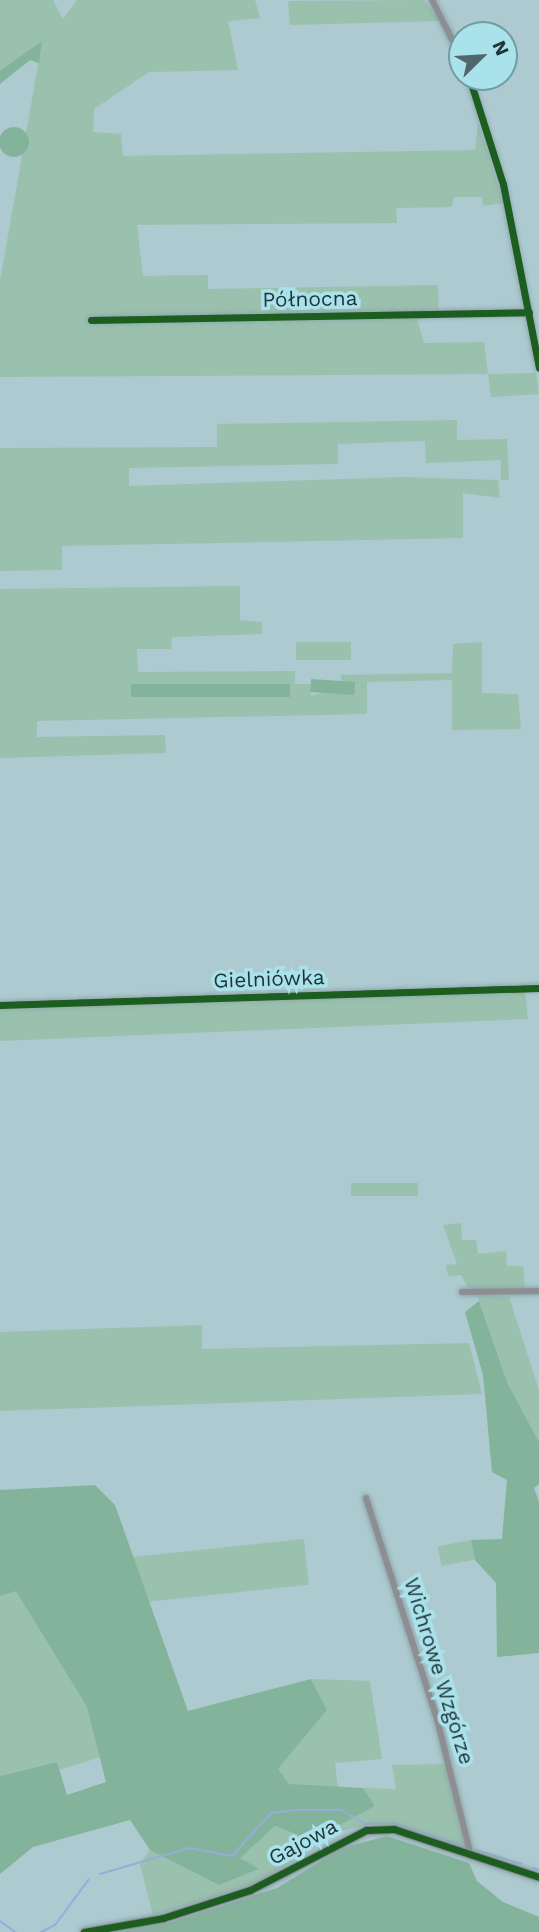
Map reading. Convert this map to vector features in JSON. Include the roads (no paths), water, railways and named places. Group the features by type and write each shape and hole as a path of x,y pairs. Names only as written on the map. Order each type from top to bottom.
{"street":[{"path":"432,0 448,31"},
{"path":"473,91 503,184 539,368"},
{"name":"Północna","path":"92,320 539,313"},
{"name":"Gielniówka","path":"0,1005 539,988"},
{"path":"461,1292 539,1291"},
{"name":"Wichrowe Wzgórze","path":"366,1498 437,1719 471,1856"},
{"name":"Gajowa","path":"84,1932 163,1918 250,1890 366,1830 394,1829 539,1877"}],"waterway":[{"path":"100,1874 189,1848 232,1856 271,1813 296,1810 341,1810 365,1824 393,1823 465,1846"},
{"path":"476,1850 522,1864"},
{"path":"533,1868 539,1870"},
{"path":"41,1932 55,1925 89,1879"},
{"path":"0,1921 15,1932"}]}
